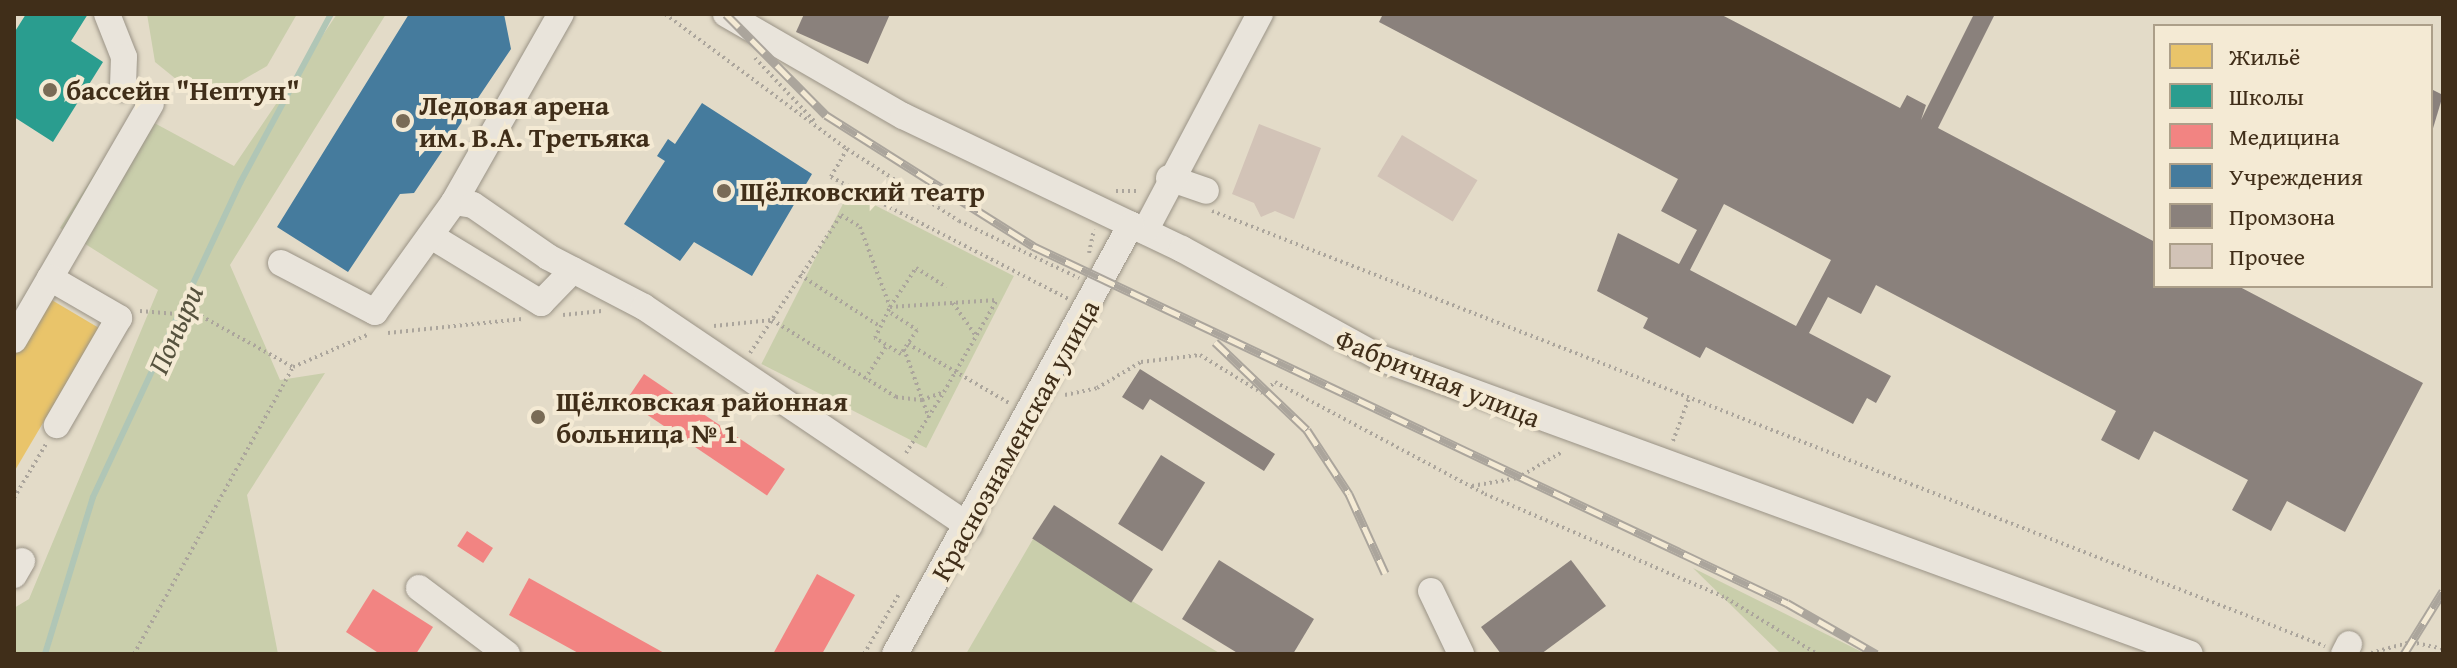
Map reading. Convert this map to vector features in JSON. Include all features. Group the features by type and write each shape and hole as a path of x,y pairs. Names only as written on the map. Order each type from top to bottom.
{"street":[{"path":"107,14 124,57 123,88"},
{"path":"281,263 375,312 454,202 561,14"},
{"name":"Фабричная улица","path":"726,14 903,116 1138,228 1317,327 1421,376 2190,654"},
{"name":"Краснознаменская улица","path":"895,654 1260,14"},
{"path":"14,340 151,104"},
{"path":"1169,178 1205,200"},
{"path":"454,202 473,205 573,270 644,307 969,526"},
{"path":"431,236 541,303 573,270"},
{"path":"50,278 119,318 57,425"},
{"path":"419,588 507,654"},
{"path":"1431,591 1461,654"}],"path":[{"path":"665,14 847,149 959,221 1083,280"},
{"path":"745,47 831,137"},
{"path":"847,149 831,177 1073,302"},
{"path":"1205,200 1689,398 2346,650 2411,642 2443,649"},
{"path":"763,361 749,353 841,215 860,227 890,310 917,330 904,349"},
{"path":"904,349 875,338 916,268 946,287"},
{"path":"800,275 881,327"},
{"path":"890,310 997,300 908,454 895,446"},
{"path":"953,303 976,336"},
{"path":"549,316 644,307"},
{"path":"119,318 143,310 201,316 293,367"},
{"path":"134,654 293,367 361,335 534,318"},
{"path":"710,326 772,320 896,397 922,400 944,392"},
{"path":"908,344 1031,415"},
{"path":"865,379 887,345"},
{"path":"904,349 929,418"},
{"path":"1065,395 1097,388 1141,362 1200,355 1262,393 1275,382 1470,487 1726,598 1817,654"},
{"path":"1670,448 1689,398"},
{"path":"14,498 57,425"},
{"path":"1470,487 1517,478 1562,452"},
{"path":"14,523 17,557"}],"green space":[{"path":"147,14 297,14 267,66 222,92 187,88 155,62"},
{"path":"337,14 386,14 230,265 280,380 325,373 247,495 278,654 14,654 14,608 29,599 158,290 60,228 134,112 234,166"},
{"path":"849,192 1014,276 926,448 761,364"},
{"path":"1033,539 1132,601 1221,654 966,654"},
{"path":"1693,568 1866,654 1781,654"}],"building: Жильё":[{"path":"45,296 99,328 14,472 14,350"}],"building: Школы":[{"name":"бассейн \"Нептун\"","path":"26,14 88,14 71,41 103,62 53,142 14,117 14,33"}],"building: Медицина":[{"path":"644,374 785,469 767,496 626,401"},
{"path":"467,531 493,548 483,563 457,546"},
{"path":"817,574 855,595 822,654 773,654"},
{"path":"529,578 666,654 580,654 509,615"},
{"path":"373,589 433,627 416,654 380,654 346,632"}],"building: Учреждения":[{"name":"Ледовая арена им. В.А. Третьяка","path":"409,14 504,14 511,49 414,193 400,194 348,272 277,227"},
{"name":"Щёлковский театр","path":"702,103 812,174 752,276 694,242 680,261 624,224 665,161 657,156 668,139 675,144"}],"building: Промзона":[{"path":"804,14 890,14 868,64 796,32"},
{"path":"1383,14 1720,14 1900,108 1907,95 1926,105 1921,120 1974,14 1995,14 1938,128 2153,241 2153,288 2242,288 2423,383 2345,532 2287,501 2271,531 2232,510 2248,480 2154,431 2139,460 2101,440 2116,411 1876,285 1861,314 1828,297 1809,333 1891,376 1876,403 1867,398 1853,424 1706,347 1700,358 1643,328 1648,318 1597,291 1618,233 1679,264 1697,230 1661,211 1678,179 1379,22","holes":["1724,204 1831,260 1796,326 1690,270"]},
{"path":"2433,90 2443,95 2433,128"},
{"path":"1140,369 1275,454 1264,471 1150,399 1143,410 1122,397"},
{"path":"1161,455 1205,483 1162,551 1118,524"},
{"path":"1054,505 1153,569 1131,603 1032,539"},
{"path":"1219,560 1314,619 1293,654 1239,654 1182,619"},
{"path":"1571,560 1606,606 1541,654 1501,654 1481,627"}],"building: Прочее":[{"path":"1259,124 1321,148 1294,219 1275,211 1261,217 1254,203 1232,194"},
{"path":"1402,135 1477,180 1453,221 1377,176"}],"waterway":[{"name":"Поныри","path":"45,654 93,497 240,183 331,14"}],"railway":[{"path":"726,14 826,115 1033,246 1787,603 1876,654"},
{"path":"1215,342 1307,430 1349,494 1385,573"},
{"path":"2404,654 2443,591"}],"place":[{"name":"бассейн \"Нептун\"","path":"50,90"},
{"name":"Ледовая арена им. В.А. Третьяка","path":"403,121"},
{"name":"Щёлковский театр","path":"724,191"},
{"name":"Щёлковская районная больница № 1","path":"538,417"}]}
